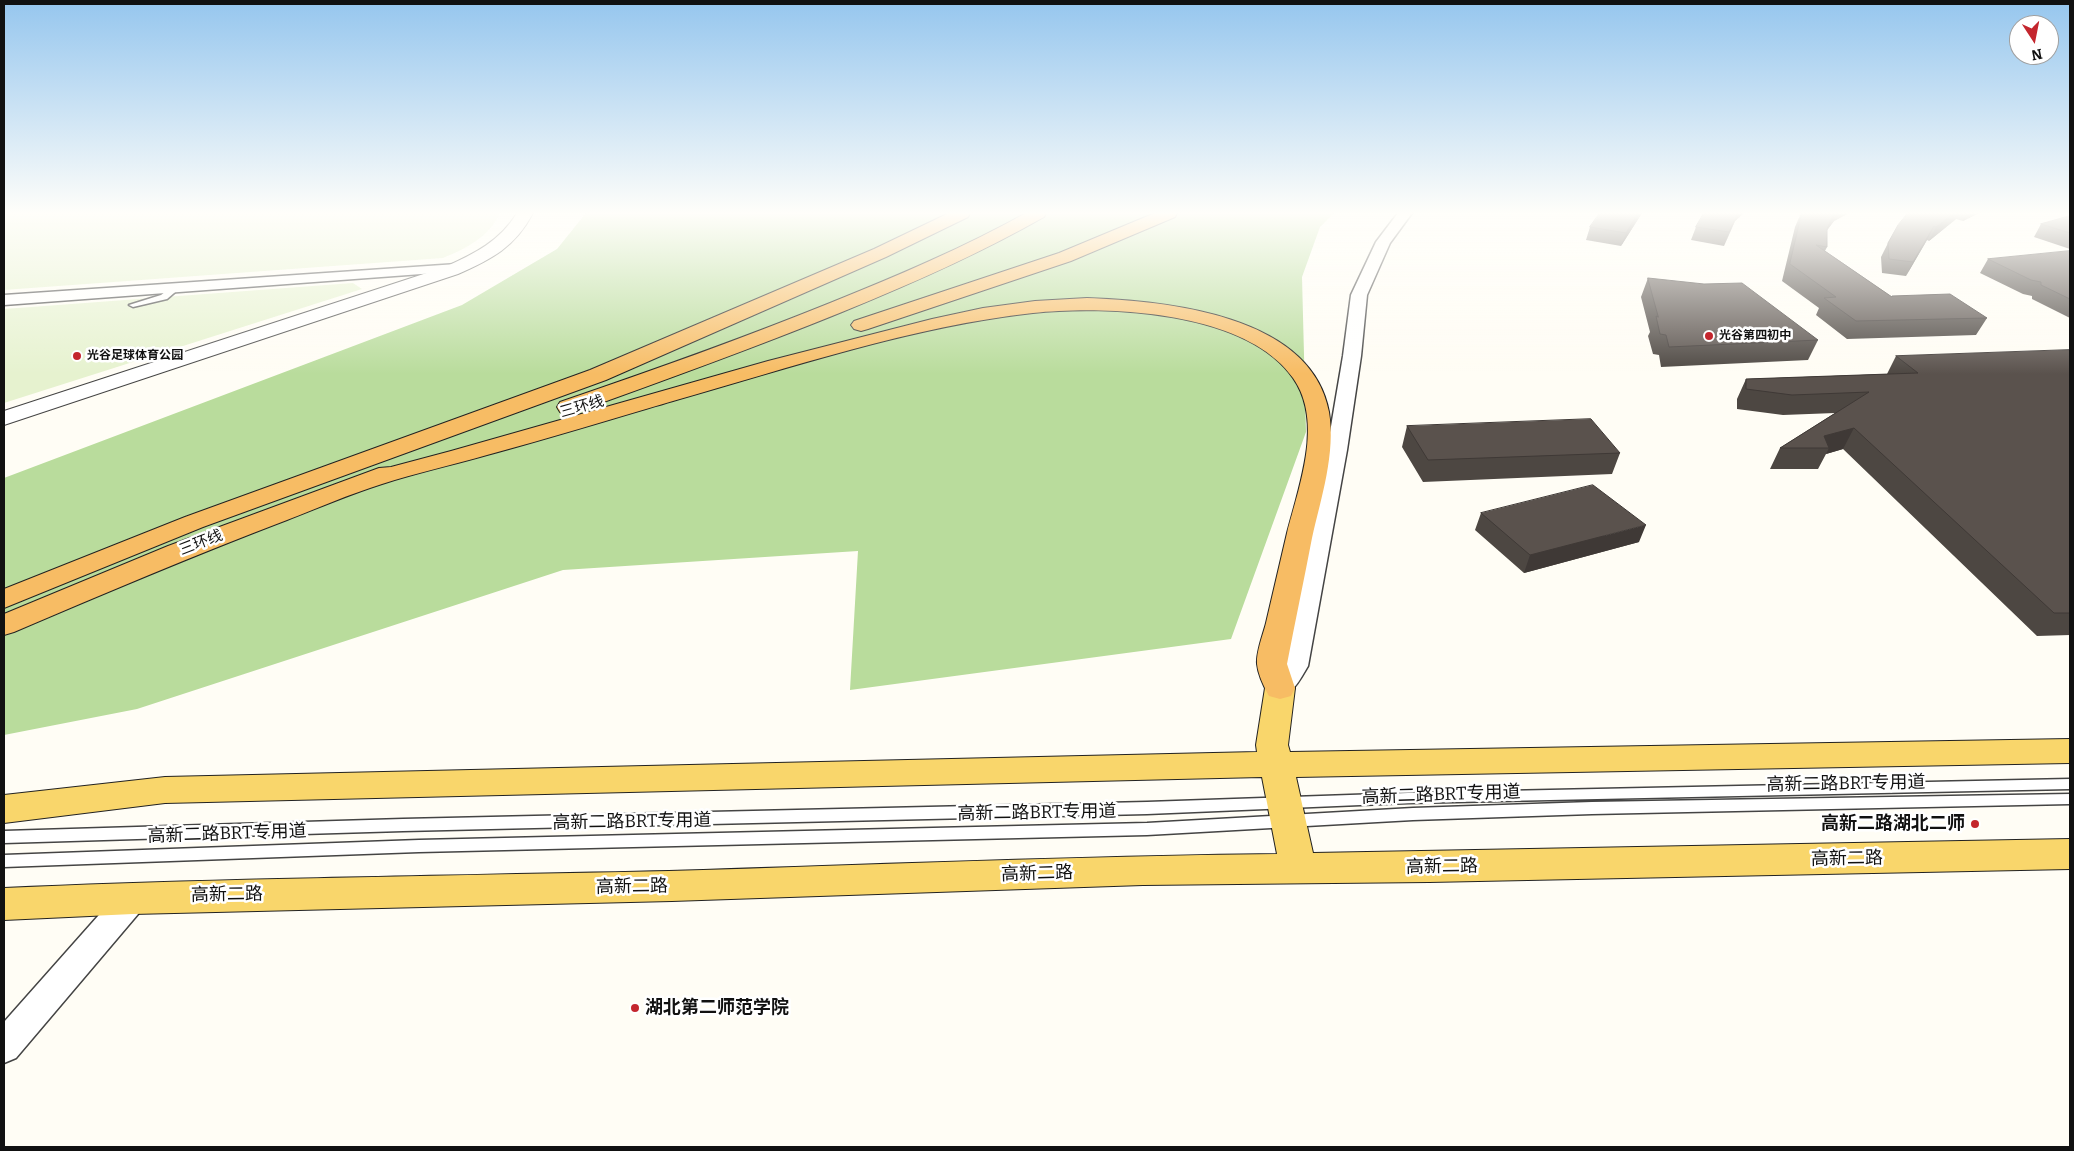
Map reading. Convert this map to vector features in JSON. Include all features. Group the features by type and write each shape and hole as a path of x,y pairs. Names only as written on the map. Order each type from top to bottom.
{"highway":[{"path":"826,277 843,267"},
{"name":"三环线","path":"4,599 194,522 598,375 849,267"},
{"path":"768,344 932,267"},
{"name":"三环线","path":"4,625 177,552 515,426 768,344 880,319 1036,267"},
{"path":"372,479 490,448 737,375 967,317 1009,310 1088,305 1160,308 1191,314 1240,330 1273,347 1292,362 1306,380 1314,397 1318,413 1318,450 1272,664 1280,688"}],"main road":[{"path":"1280,688 1272,745 1298,868"},
{"path":"4,790 165,790 1275,765 2070,751"},
{"path":"4,809 165,790"},
{"name":"高新二路","path":"4,904 133,898 672,886 1143,870 2070,854"}],"street":[{"path":"4,418 460,267"},
{"path":"1280,688 1296,666 1337,450 1360,294 1372,267"},
{"path":"4,300 457,268"},
{"path":"366,274 374,277 381,285 373,297"},
{"path":"4,1047 133,898"}],"lane":[{"path":"133,305 164,297 177,287"},
{"name":"高新二路BRT专用道","path":"4,861 409,847 1147,828 1418,798 2070,784"},
{"name":"高新二路BRT专用道","path":"4,836 2070,799"}],"green space":[{"path":"4,267 323,267 4,290"},
{"path":"527,267 1306,267 1302,277 1306,432 1231,639 850,690 858,551 563,570 137,709 4,735 4,478 462,305"},
{"name":"光谷足球体育公园","path":"353,283 362,289 4,403 4,309"}],"building":[{"path":"1794,267 1848,267 1892,297 1950,294 1987,318 1856,321 1824,298 1836,297"},
{"path":"2004,267 2070,267 2070,299 2041,285 2041,282 2031,280"},
{"path":"1648,278 1704,284 1742,283 1818,340 1669,347 1666,335 1660,334 1656,316 1658,317"},
{"path":"2070,350 2070,613 2054,613 1854,428 1824,436 1829,448 1780,448 1869,392 1792,395 1746,389 1746,379 1918,373 1896,356"},
{"path":"1591,419 1620,453 1428,460 1407,426"},
{"path":"1593,485 1646,525 1530,555 1481,513"}],"place":[{"name":"光谷第四初中","path":"1709,336"},
{"name":"光谷足球体育公园","path":"77,356"},
{"name":"高新二路湖北二师","path":"1975,824"},
{"name":"湖北第二师范学院","path":"635,1008"}]}
